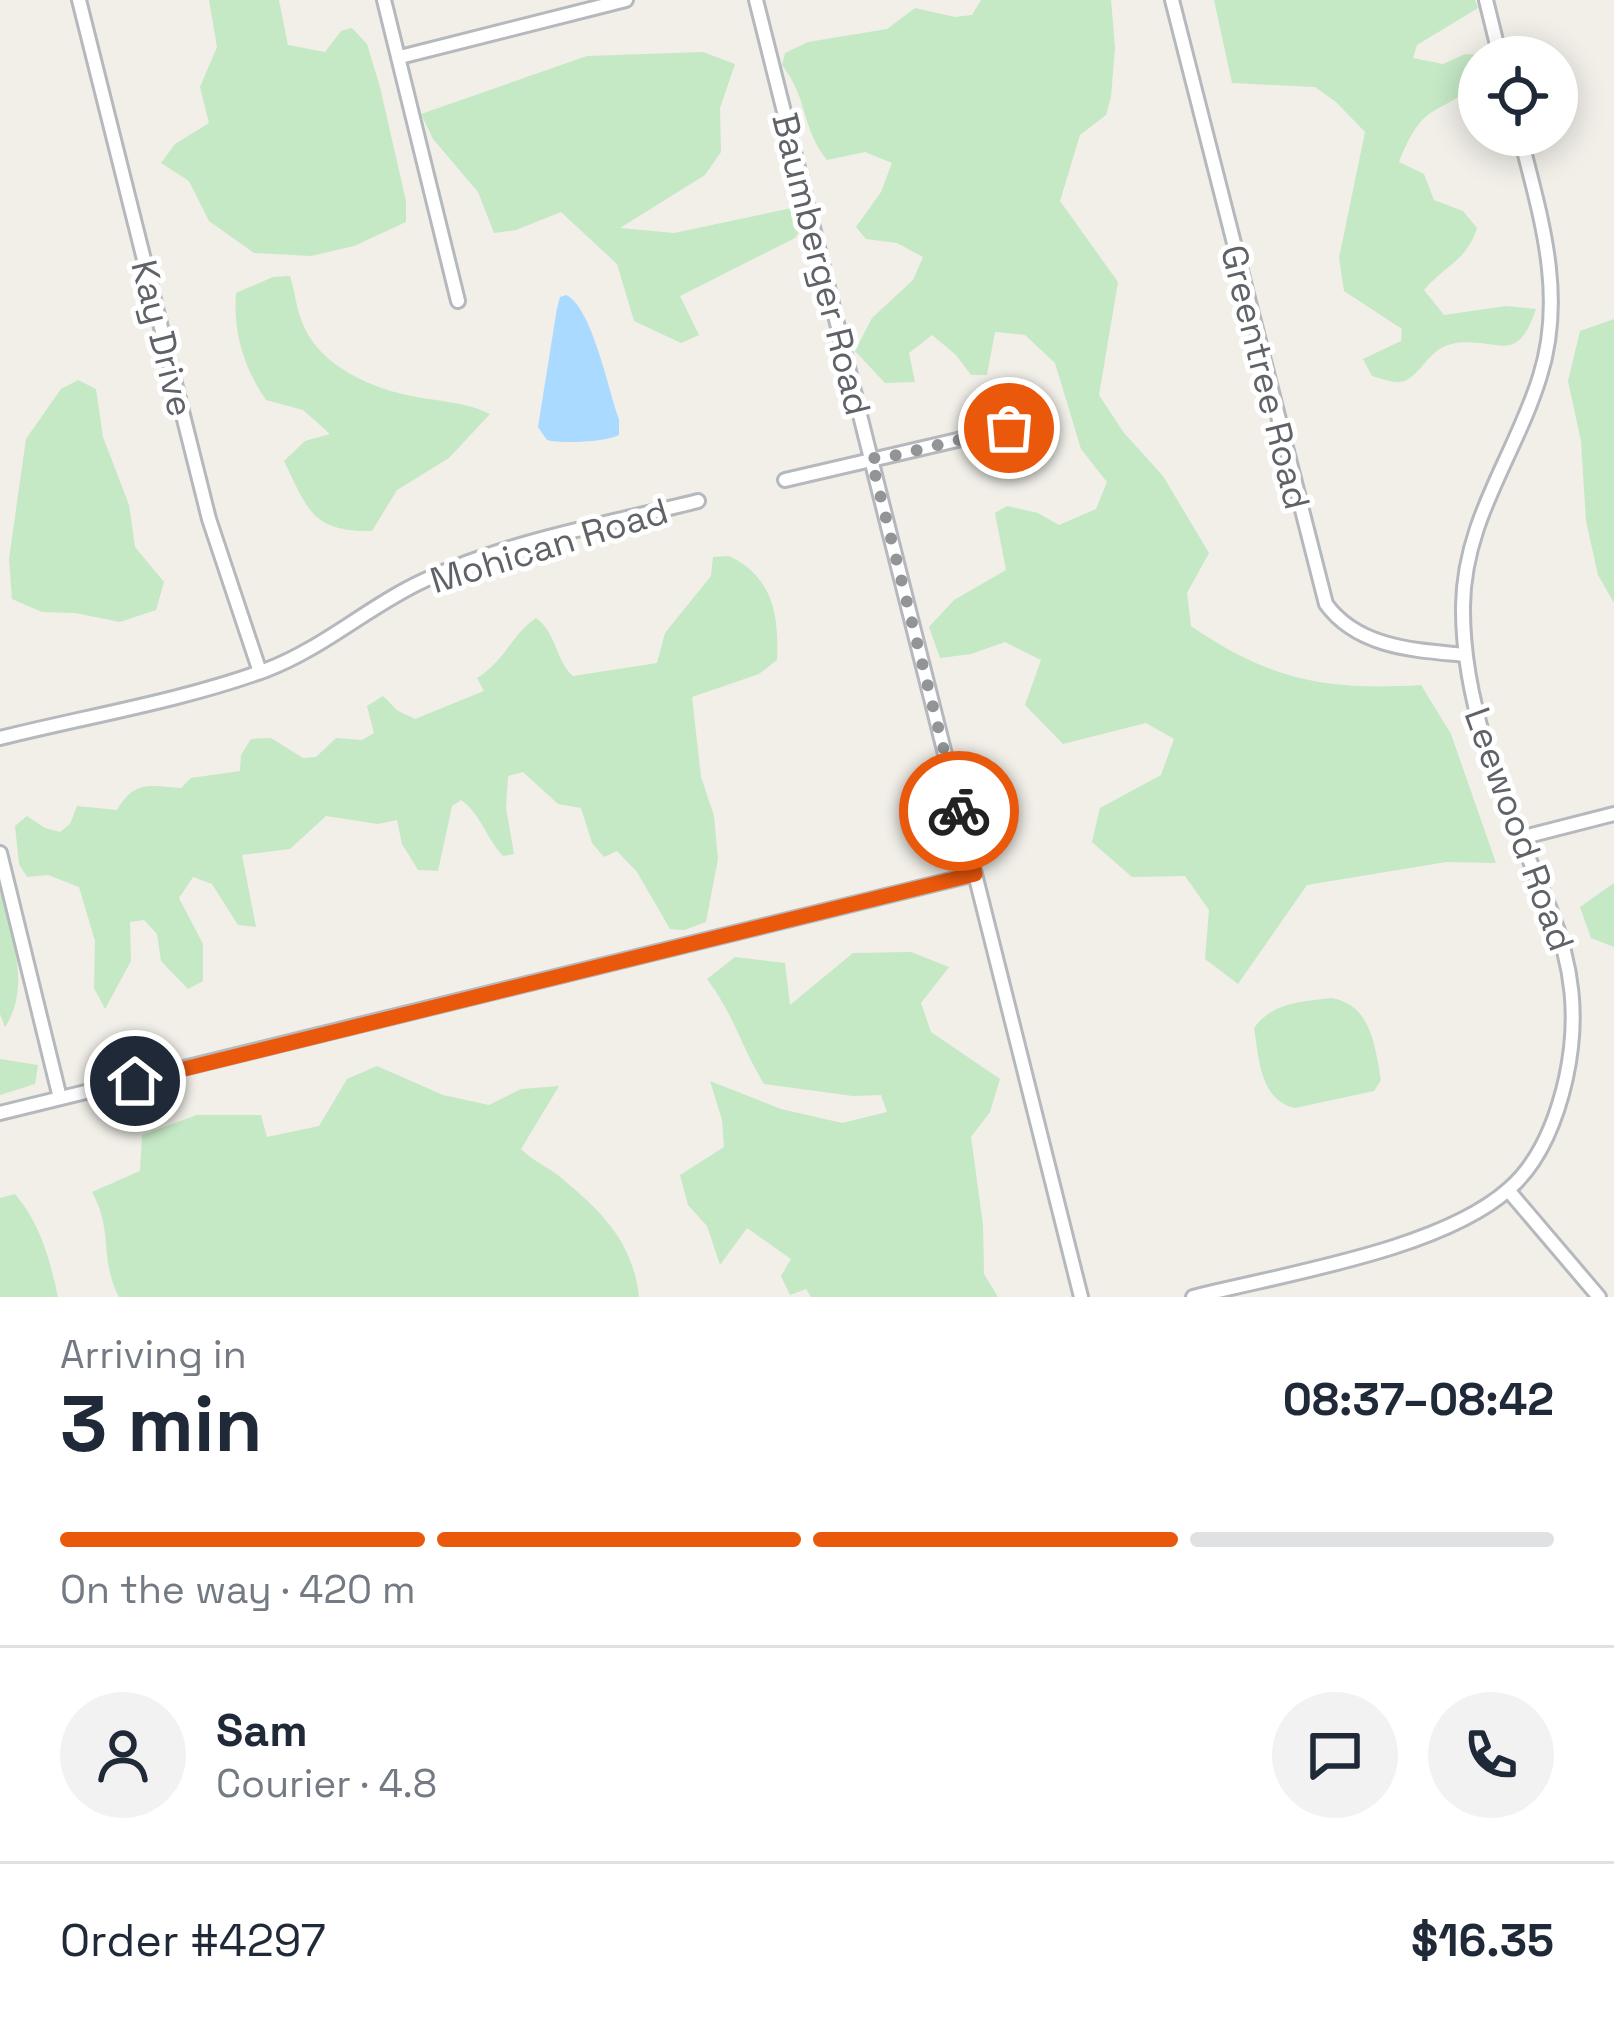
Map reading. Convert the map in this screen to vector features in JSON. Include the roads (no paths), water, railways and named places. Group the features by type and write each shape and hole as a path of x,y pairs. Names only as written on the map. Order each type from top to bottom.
{"street":[{"name":"Kay Drive","path":"79,0 203,497 260,672"},
{"path":"384,0 458,301"},
{"path":"400,57 626,0"},
{"name":"Baumberger Road","path":"756,0 1081,1297"},
{"name":"Greentree Road","path":"1172,0 1326,604 1340,620 1366,636 1404,648 1465,655"},
{"path":"1486,0 1495,36"},
{"name":"Leewood Road","path":"1193,1297 1413,1240 1462,1220 1508,1190 1538,1152 1554,1119 1575,1026 1566,954 1483,734 1465,655 1463,590 1474,530 1540,375 1552,311 1549,256 1525,156"},
{"path":"784,480 1009,428"},
{"name":"Mohican Road","path":"0,738 260,672 315,646 395,595 457,566 698,501"},
{"path":"1520,838 1614,814"},
{"path":"0,853 60,1098"},
{"path":"0,1113 975,874"},
{"path":"1508,1190 1599,1297"}],"water":[{"path":"566,295 584,315 598,350 619,419 619,435 584,442 554,441 547,440 538,427 557,308 560,297"}]}
